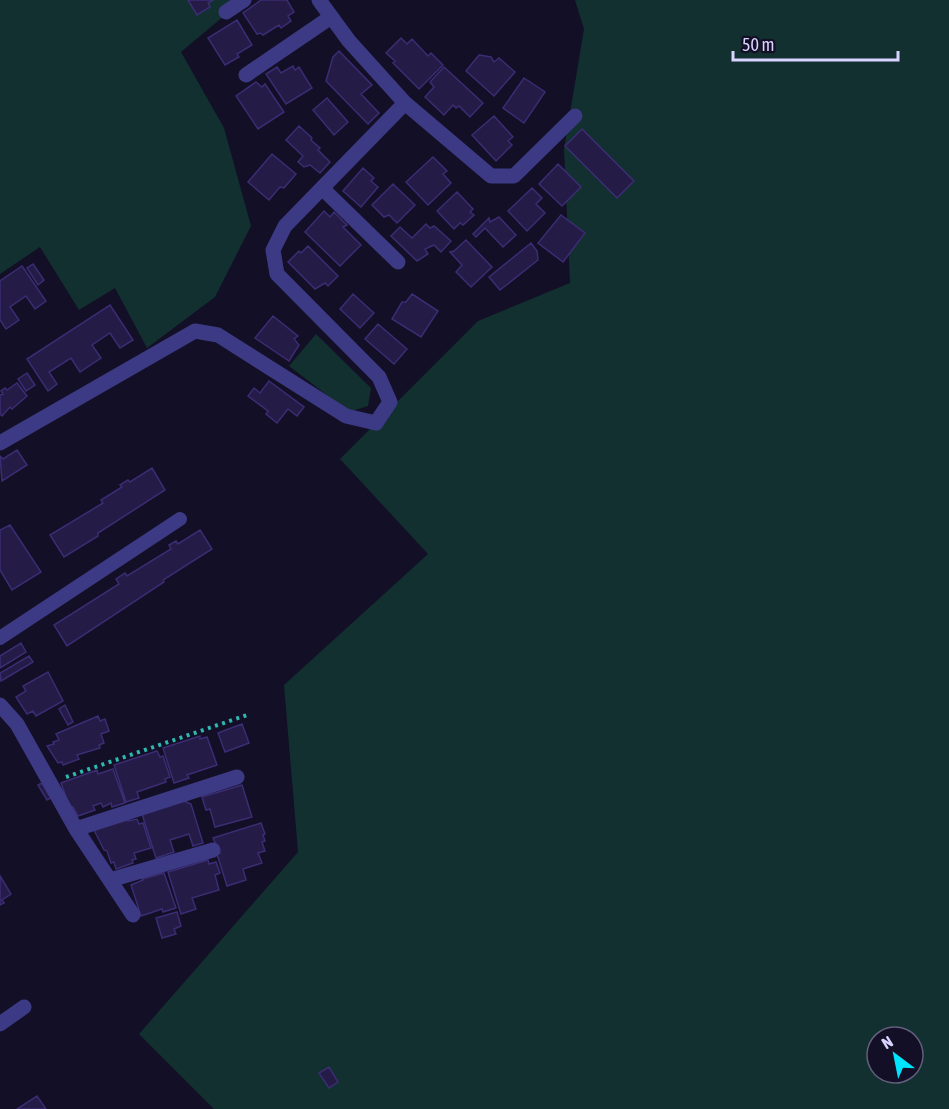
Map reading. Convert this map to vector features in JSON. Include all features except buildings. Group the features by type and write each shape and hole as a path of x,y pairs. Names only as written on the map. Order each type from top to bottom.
{"street":[{"path":"226,12 244,0"},
{"path":"319,0 349,41 405,103 491,176 514,176 575,116"},
{"path":"246,75 331,17"},
{"path":"0,443 195,331 218,335 346,416 376,423 390,402 380,377 277,274 273,250 285,226 405,103"},
{"path":"323,189 398,262"},
{"path":"0,705 17,724 76,829 133,915"},
{"path":"76,829 237,777"},
{"path":"110,880 213,850"},
{"path":"0,1024 24,1007"}],"lane":[{"path":"0,638 180,519"}],"path":[{"path":"50,782 247,715"}],"green space":[{"path":"0,0 243,0 181,52 224,128 251,226 215,297 147,348 115,288 79,310 40,247 0,274"},
{"path":"575,0 949,0 949,1109 214,1109 139,1034 298,852 284,685 428,554 340,459 478,321 570,283 564,149 584,29"},
{"path":"316,334 371,388 368,406 349,412 289,366"}]}
